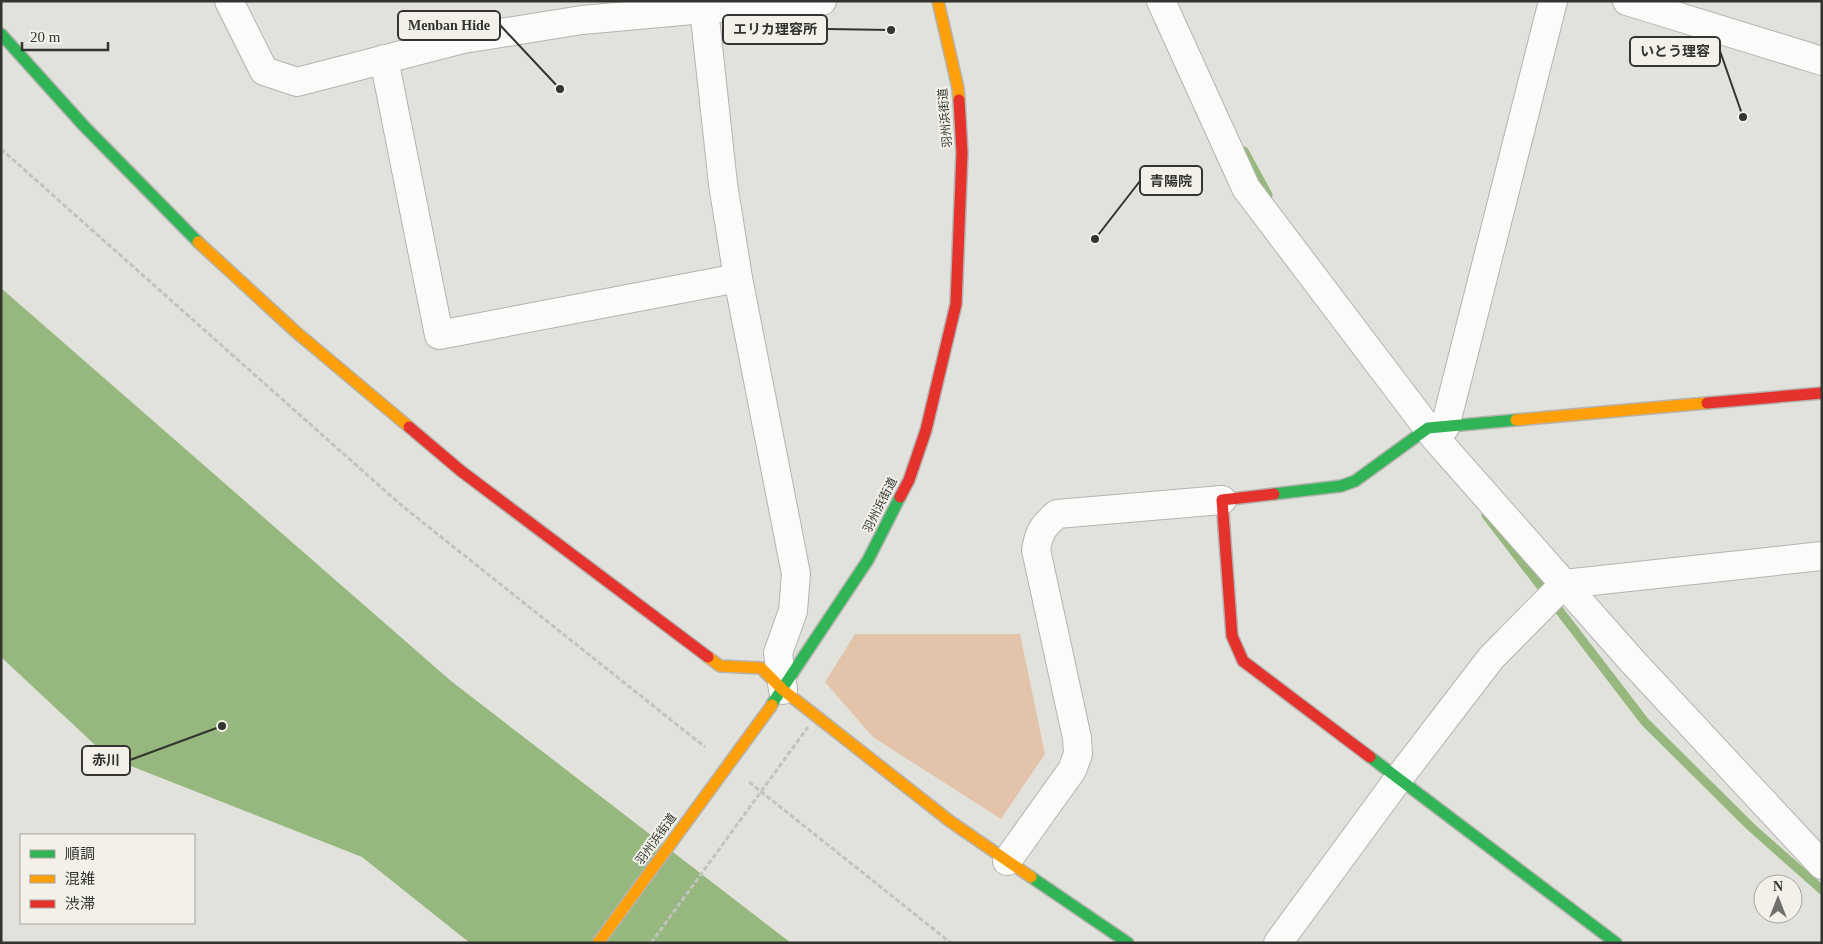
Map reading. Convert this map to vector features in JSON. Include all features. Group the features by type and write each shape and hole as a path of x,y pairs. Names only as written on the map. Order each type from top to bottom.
{"street":[{"path":"229,1 264,70 297,82 472,37 582,20 822,1"},
{"name":"羽州浜街道","path":"598,943 777,697 868,560 909,480 926,430 956,304 962,153 958,88 938,1"},
{"path":"1161,1 1246,188 1564,584 1633,662 1822,865"},
{"path":"1437,428 1553,1"},
{"path":"1627,1 1822,60"},
{"path":"704,9 723,184 738,278 796,574 793,611 778,653 777,697"},
{"path":"1,34 84,126 186,231 303,339 461,471 720,666 761,668 777,697 950,822 1128,943"},
{"path":"384,59 439,335 738,278"},
{"path":"1007,861 1072,770 1078,754 1074,720 1036,550 1039,534 1046,523 1056,514 1222,500 1341,486 1355,481 1437,428 1822,393"},
{"path":"1222,500 1232,636 1243,661 1616,943"},
{"path":"1278,943 1399,778 1491,658 1564,584 1822,556"}],"path":[{"path":"1,148 401,505 711,752"},
{"path":"651,943 808,727"},
{"path":"742,776 951,943"}],"shaded area":[{"path":"1,288 451,681 791,943 470,943 362,857 108,757 1,657"},
{"path":"855,634 1020,634 1045,754 1001,819 873,737 825,682"}],"waterway":[{"path":"1244,151 1268,195"},
{"path":"1486,515 1645,722 1751,827 1822,890"}],"traffic: fast":[{"path":"1,34 84,126 198,242"},
{"path":"1274,494 1341,486 1355,481 1428,428 1516,420"},
{"path":"772,704 868,560 900,497"},
{"path":"1370,757 1616,943"},
{"path":"1031,877 1128,943"}],"traffic: slow":[{"path":"938,1 958,88 959,100"},
{"path":"198,242 296,332 409,427"},
{"path":"1516,420 1707,403"},
{"path":"708,657 720,666 761,668 783,690 951,822 1031,877"},
{"path":"598,943 772,705"}],"traffic: jam":[{"path":"900,497 909,480 926,430 956,304 962,153 959,100"},
{"path":"1707,403 1822,393"},
{"path":"409,427 461,471 708,657"},
{"path":"1274,494 1222,500 1232,636 1243,661 1370,757"}],"place":[{"name":"エリカ理容所","path":"891,30"},
{"name":"Menban Hide","path":"560,89"},
{"name":"いとう理容","path":"1743,117"},
{"name":"青陽院","path":"1095,239"},
{"name":"赤川","path":"222,726"}]}
